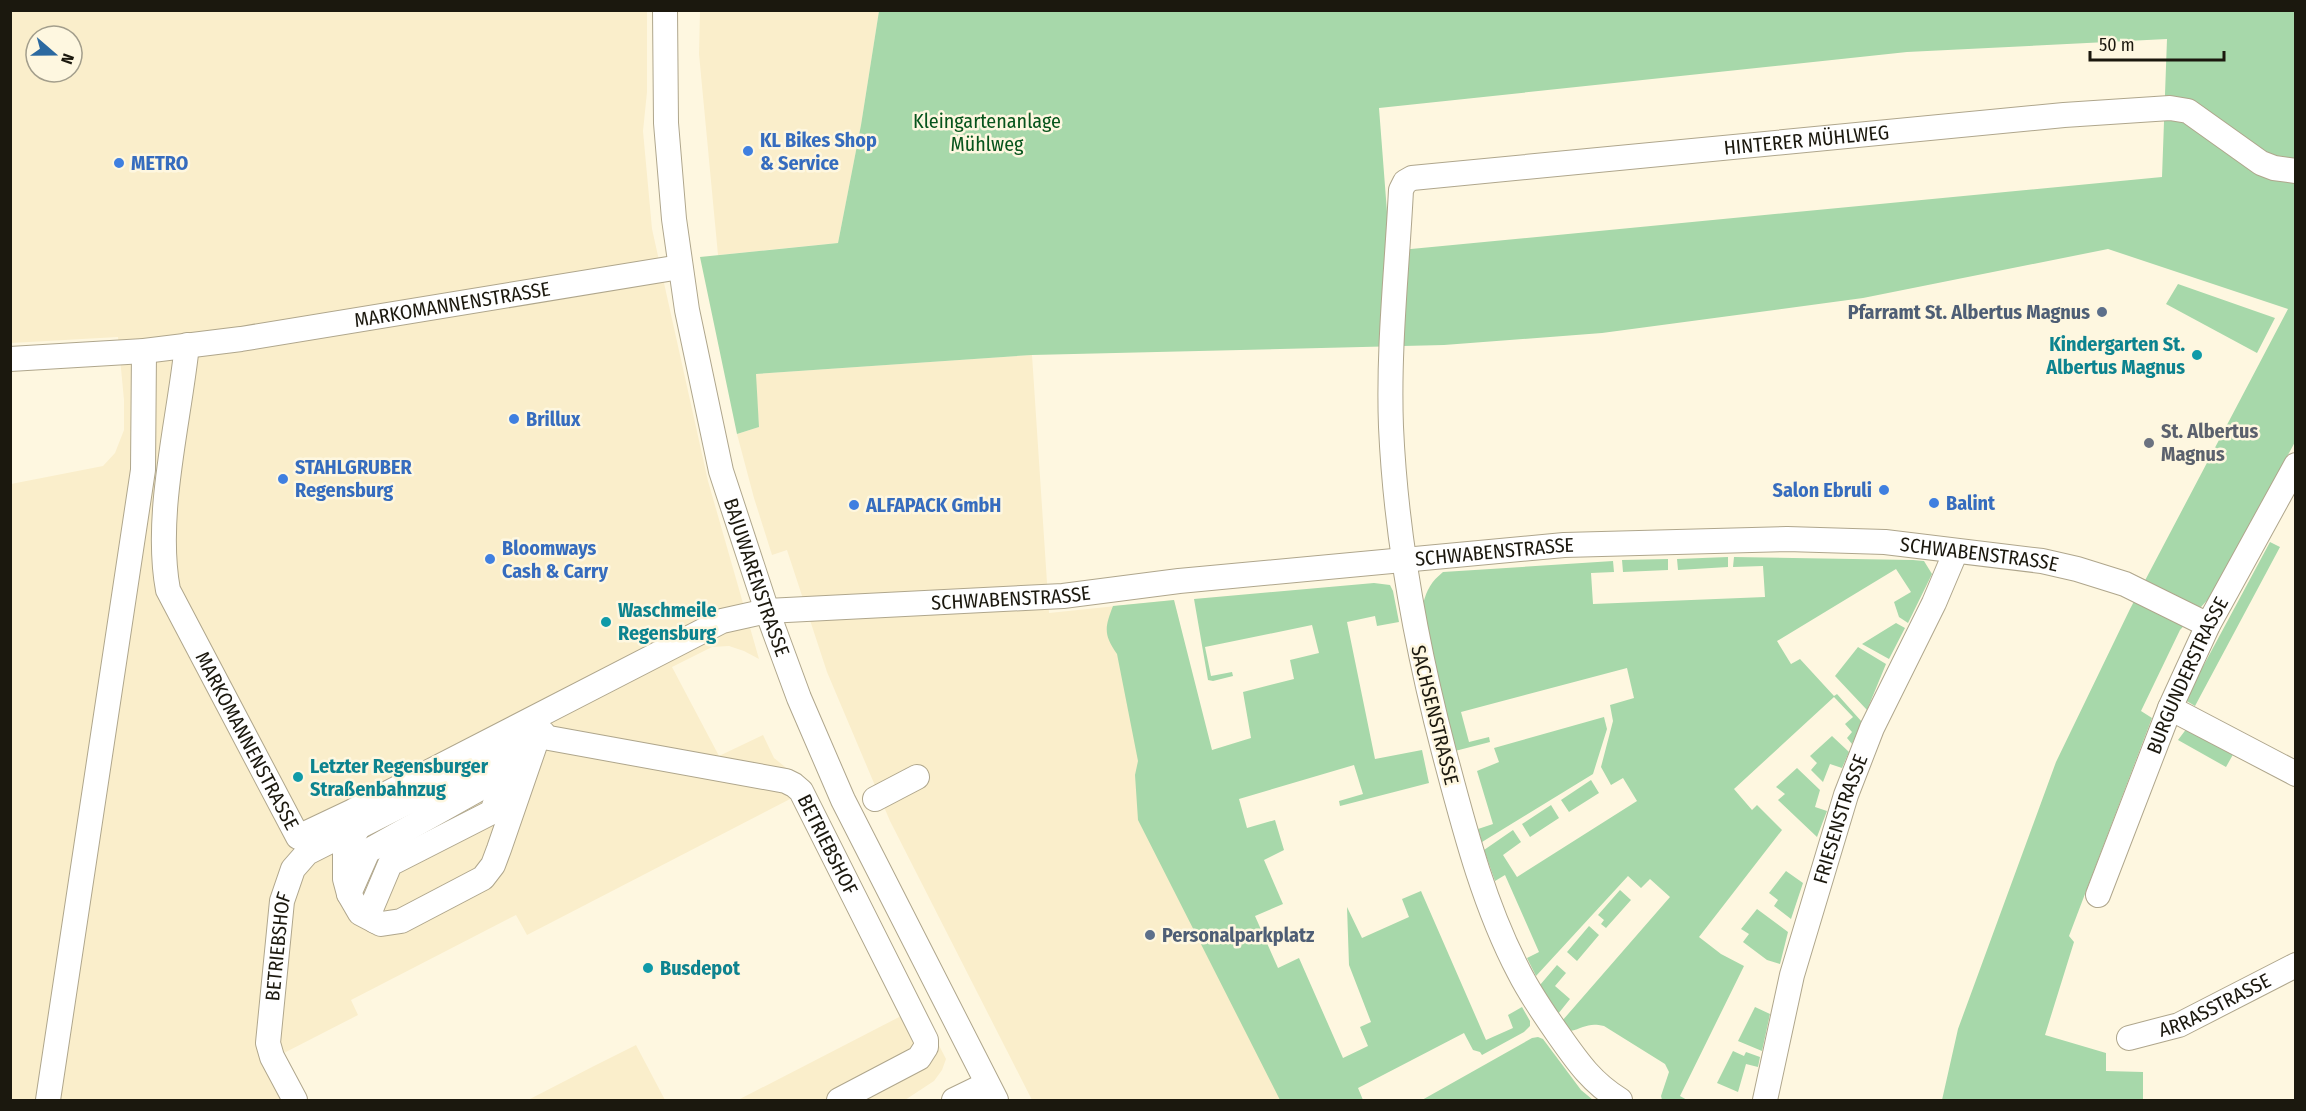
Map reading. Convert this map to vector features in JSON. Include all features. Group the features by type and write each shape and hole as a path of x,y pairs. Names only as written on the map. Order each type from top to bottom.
{"street":[{"name":"BAJUWARENSTRASSE","path":"665,10 666,123 680,267 721,471 767,611 799,698 843,800 991,1092"},
{"name":"HINTERER MÜHLWEG","path":"1395,283 1401,190 1405,182 1412,178 2064,115 2170,108 2188,111 2261,163 2274,168 2295,171"},
{"name":"MARKOMANNENSTRASSE","path":"10,359 144,351 241,339 680,267"},
{"name":"SACHSENSTRASSE","path":"1395,283 1390,361 1391,428 1403,560 1427,687 1467,838 1485,892 1529,992 1582,1070 1603,1090 1620,1101"},
{"name":"MARKOMANNENSTRASSE","path":"187,345 171,458 164,536 164,567 168,590 298,837 722,621 767,611"},
{"path":"48,1101 143,470 144,351"},
{"name":"BURGUNDERSTRASSE","path":"2098,895 2170,708 2208,625 2295,465"},
{"name":"SCHWABENSTRASSE","path":"767,611 1063,596 1179,581 1564,545 1727,539 1885,542 2032,559 2077,569 2125,584 2208,625"},
{"name":"FRIESENSTRASSE","path":"1765,1101 1794,964 1846,795 1872,728 1934,603 1956,551"},
{"name":"BETRIEBSHOF","path":"296,1101 272,1058 268,1043 282,901 286,883 299,860 307,853 359,826 538,736 648,659"},
{"path":"2170,708 2295,774"},
{"path":"359,826 345,852 358,904 381,924 401,921 483,878 493,865 538,736"},
{"name":"BETRIEBSHOF","path":"538,736 786,782 801,791 926,1040 926,1047 919,1058 839,1101"},
{"path":"358,904 364,908 381,862 387,857 487,805 514,749"},
{"name":"BETRIEBSHOF","path":"358,904 358,846 364,840 474,781 514,749"},
{"path":"875,800 917,777"},
{"name":"ARRASSTRASSE","path":"2128,1038 2179,1025 2295,965"},
{"path":"954,1101 991,1092"}],"shaded area":[{"path":"11,11 647,11 647,92 643,131 652,229 708,481 759,659 729,646 712,647 672,667 719,756 763,735 774,758 805,783 946,1059 934,1081 905,1100 738,1100 905,1014 794,797 527,935 516,915 351,1000 358,1015 282,1054 306,1100 11,1100 11,484 103,466 115,453 124,430 124,400 118,337 11,343"},
{"path":"700,11 879,11 861,125 838,243 718,255 699,54"},
{"path":"1032,355 1049,613 1174,600 1257,946 1340,1100 1032,1100 890,821 827,672 787,550 772,555 737,434 759,427 755,374"},
{"path":"636,1045 665,1100 528,1100 594,1066"}],"green space":[{"name":"Kleingartenanlage Mühlweg","path":"879,11 2295,11 2295,442 2211,596 2180,630 2141,711 2152,718 2069,936 2074,942 2045,1035 2106,1053 2106,1071 2143,1072 2143,1100 1942,1100 1958,1029 2056,762 2130,609 2288,309 2108,249 1863,298 1602,333 1444,345 1032,355 756,374 759,427 737,434 700,257 838,243 861,125","holes":["2167,39 2162,177 1390,251 1379,108 1907,52"]},
{"path":"2178,284 2275,318 2257,353 2166,304"},
{"path":"2270,542 2280,547 2195,706 2185,700"},
{"path":"1728,557 1728,567 1678,570 1677,559"},
{"path":"1734,557 1913,560 1924,561 1932,574 1908,623 1899,617 1894,602 1911,592 1896,569 1777,641 1791,664 1800,659 1834,696 1837,694 1862,722 1852,744 1847,738 1852,732 1845,724 1853,717 1834,697 1734,789 1752,810 1757,805 1782,830 1699,937 1721,954 1744,966 1680,1096 1687,1100 1662,1100 1661,1096 1669,1072 1665,1064 1604,1026 1590,1025 1570,1031 1562,1021 1670,897 1650,879 1641,888 1628,876 1536,976 1527,958 1539,952 1505,875 1495,881 1484,850 1513,830 1521,842 1503,855 1517,877 1637,801 1623,778 1611,785 1601,767 1613,721 1610,705 1634,698 1627,668 1461,712 1469,742 1489,737 1490,742 1455,751 1439,690 1423,604 1430,586 1443,572 1613,561 1614,572 1591,573 1593,604 1765,597 1763,566 1733,567"},
{"path":"1668,559 1668,570 1623,572 1622,560"},
{"path":"1374,583 1390,585 1399,622 1377,626 1375,616 1347,622 1375,759 1422,750 1429,783 1340,806 1339,801 1363,794 1354,765 1239,799 1247,828 1275,820 1284,850 1264,860 1283,904 1255,916 1278,968 1299,958 1343,1058 1368,1046 1360,1027 1371,1022 1349,965 1347,907 1362,938 1409,917 1402,899 1421,891 1486,1040 1513,1028 1508,1015 1522,1007 1530,1021 1530,1026 1524,1032 1482,1055 1473,1050 1464,1033 1358,1088 1363,1100 1280,1100 1138,820 1135,775 1138,761 1117,654 1107,636 1107,625 1113,606 1174,600 1212,750 1251,738 1243,692 1294,679 1290,660 1319,653 1312,625 1205,647 1211,676 1232,672 1233,676 1208,680 1194,599"},
{"path":"1896,623 1905,628 1889,659 1862,644"},
{"path":"1858,647 1886,664 1867,710 1835,676"},
{"path":"1604,717 1607,729 1593,774 1482,842 1478,829 1493,824 1477,771 1499,762 1494,748"},
{"path":"2187,728 2235,751 2226,767 2178,740"},
{"path":"1832,736 1849,752 1842,768 1830,764 1823,782 1811,770 1817,763 1810,756"},
{"path":"1797,768 1820,790 1815,807 1827,811 1817,837 1778,800 1785,794 1776,787"},
{"path":"1591,780 1599,793 1569,812 1561,800"},
{"path":"1551,805 1559,818 1530,837 1522,824"},
{"path":"1786,871 1803,883 1791,919 1774,906 1778,900 1769,893"},
{"path":"1620,890 1631,900 1606,928 1601,924 1604,920 1598,915"},
{"path":"1757,909 1788,932 1780,964 1767,960 1743,942 1749,934 1741,929"},
{"path":"1589,926 1599,935 1577,961 1567,952"},
{"path":"1557,965 1566,973 1555,986 1570,999 1558,1014 1540,985"},
{"path":"1755,1007 1770,1014 1762,1051 1738,1041"},
{"path":"1532,1038 1543,1039 1581,1090 1593,1100 1422,1100"},
{"path":"1733,1051 1744,1056 1746,1052 1760,1057 1758,1067 1746,1064 1738,1092 1717,1083"}],"place":[{"name":"KL Bikes Shop & Service","path":"748,151"},
{"name":"METRO","path":"119,163"},
{"name":"Pfarramt St. Albertus Magnus","path":"2102,312"},
{"name":"Kindergarten St. Albertus Magnus","path":"2197,355"},
{"name":"Brillux","path":"514,419"},
{"name":"St. Albertus Magnus","path":"2149,443"},
{"name":"STAHLGRUBER Regensburg","path":"283,479"},
{"name":"Salon Ebruli","path":"1884,490"},
{"name":"Balint","path":"1934,503"},
{"name":"ALFAPACK GmbH","path":"854,505"},
{"name":"Bloomways Cash & Carry","path":"490,559"},
{"name":"Waschmeile Regensburg","path":"606,622"},
{"name":"Letzter Regensburger Straßenbahnzug","path":"298,777"},
{"name":"Personalparkplatz","path":"1150,935"},
{"name":"Busdepot","path":"648,968"}]}
